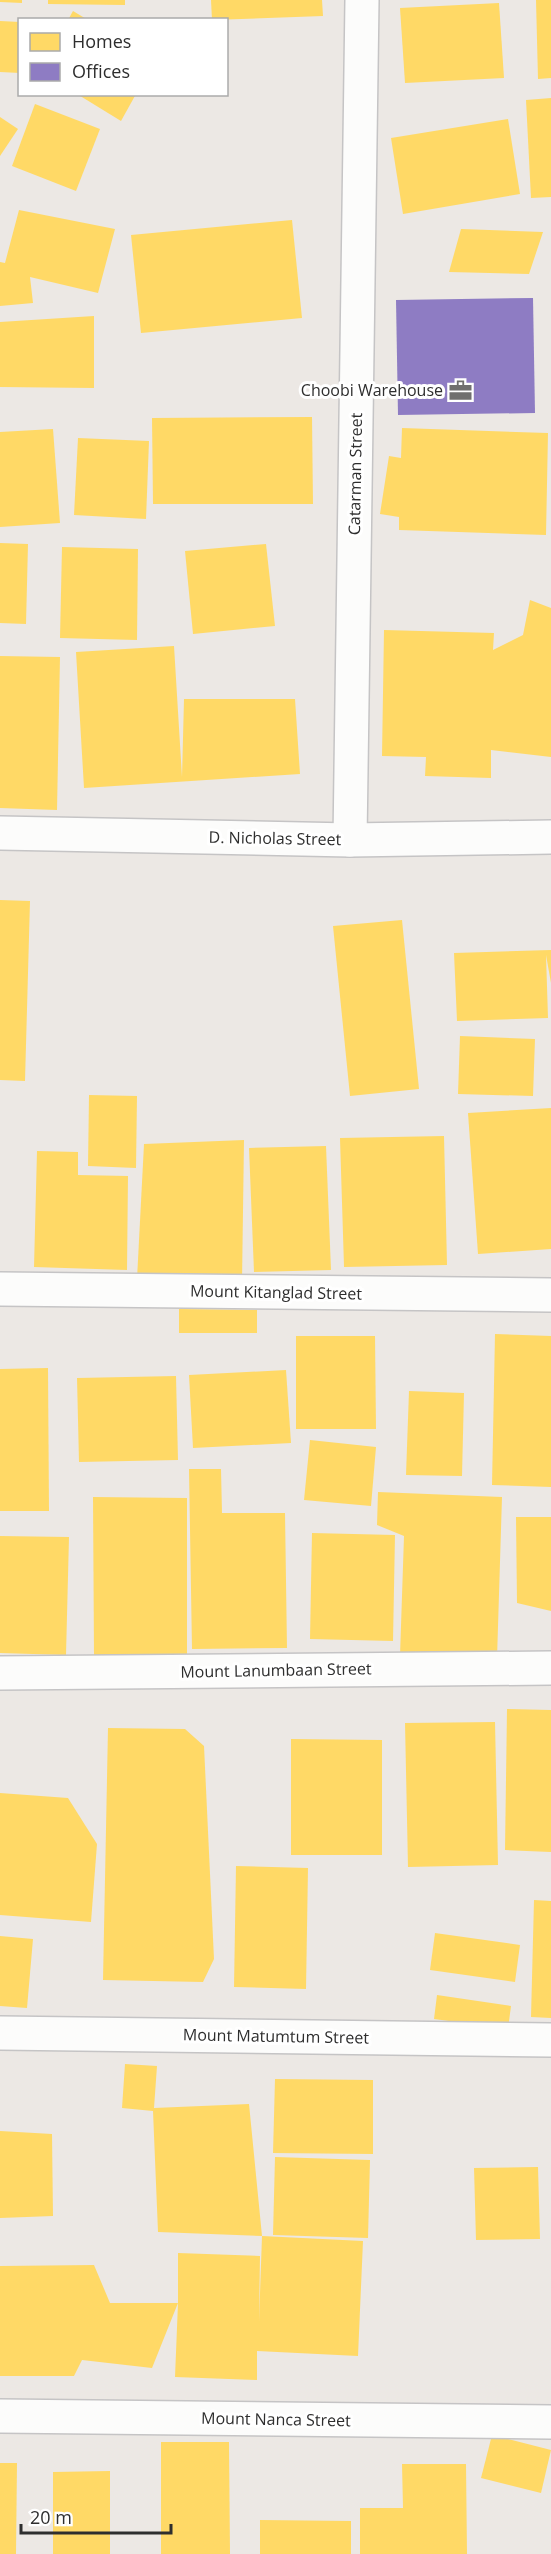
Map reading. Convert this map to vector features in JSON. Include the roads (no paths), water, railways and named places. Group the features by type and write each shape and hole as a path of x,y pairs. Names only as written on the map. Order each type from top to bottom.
{"street":[{"name":"Catarman Street","path":"350,840 362,0"},
{"name":"D. Nicholas Street","path":"0,833 350,840 551,837"},
{"name":"Mount Kitanglad Street","path":"0,1289 551,1295"},
{"name":"Mount Lanumbaan Street","path":"0,1673 551,1668"},
{"name":"Mount Matumtum Street","path":"0,2033 551,2040"},
{"name":"Mount Nanca Street","path":"0,2416 551,2422"}],"place":[{"name":"Choobi Warehouse","path":"461,390"}]}
